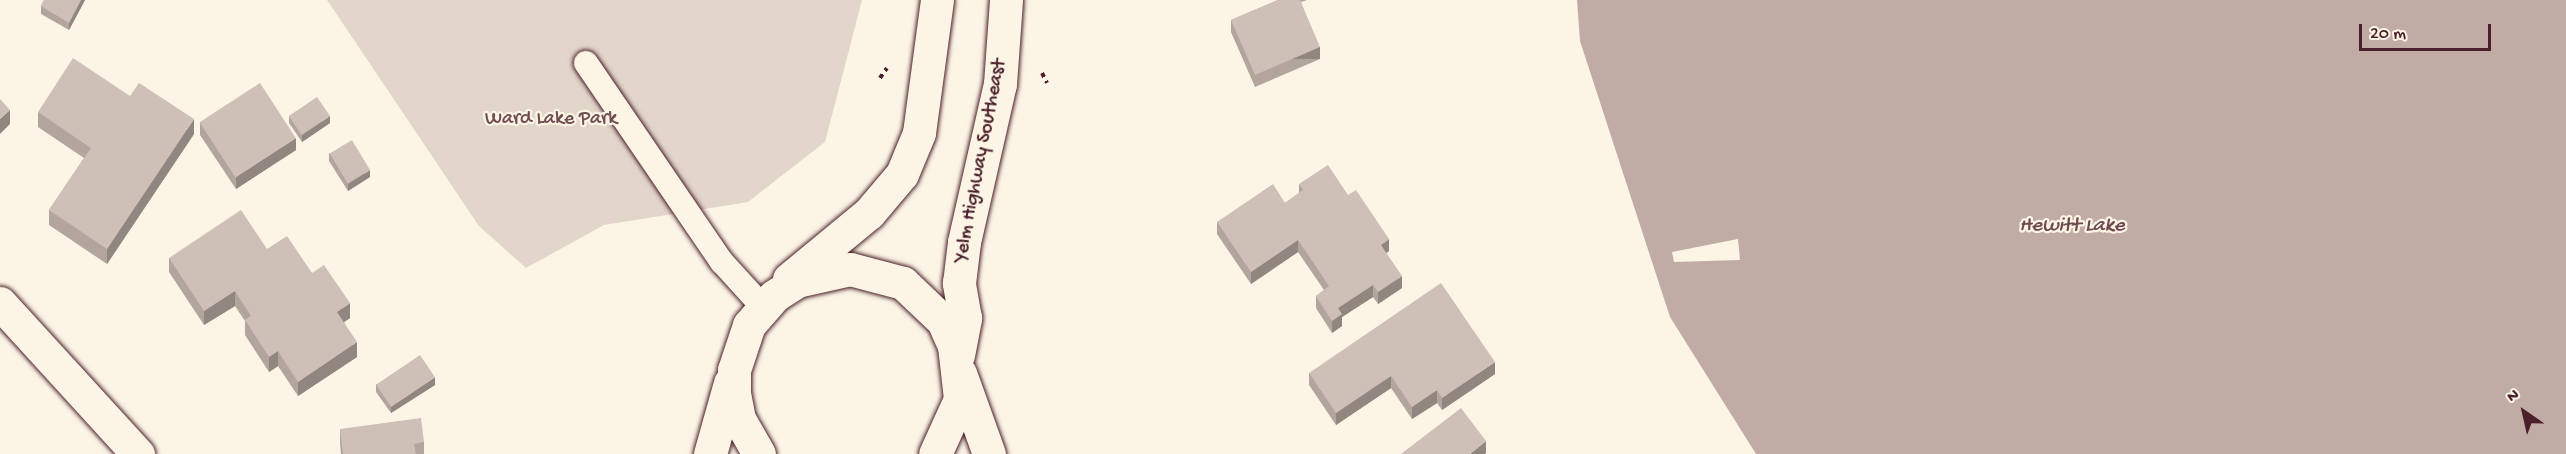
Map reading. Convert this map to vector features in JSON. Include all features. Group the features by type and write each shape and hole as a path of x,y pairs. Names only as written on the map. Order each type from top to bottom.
{"main road":[{"path":"710,454 749,325 799,268 869,213 902,174 919,133 937,0"},
{"name":"Yelm Highway Southeast","path":"935,454 953,423 965,318 959,283 964,242 1000,84 1006,0"},
{"path":"769,302 823,272 877,273 925,300 943,321 989,454"},
{"path":"0,303 138,454"},
{"path":"734,370 739,418 759,454"}],"lane":[{"path":"585,63 722,262 769,302"}],"green space":[{"name":"Ward Lake Park","path":"327,0 862,0 825,142 748,202 604,225 526,268 479,226"}],"water":[{"name":"Hewitt Lake","path":"1577,0 2566,0 2566,454 1756,454 1670,317 1580,41"}],"pier":[{"path":"1738,239 1740,260 1674,262 1672,252"}],"building":[{"path":"44,0 81,0 69,23 41,6"},
{"path":"1278,0 1300,0 1320,47 1255,75 1231,20"},
{"path":"73,58 130,96 139,83 194,119 107,249 49,210 91,148 38,112"},
{"path":"260,83 296,138 236,178 200,122"},
{"path":"317,97 330,116 302,135 289,116"},
{"path":"0,99 10,110 0,119"},
{"path":"352,140 370,170 348,183 330,153"},
{"path":"1328,165 1348,195 1356,190 1389,239 1381,245 1402,276 1378,292 1373,285 1338,308 1342,314 1332,321 1316,296 1329,286 1298,240 1251,272 1217,222 1273,184 1285,203 1303,190 1299,184"},
{"path":"241,210 267,249 287,236 312,273 324,265 350,303 337,312 357,342 298,382 278,351 269,357 245,320 251,316 235,291 204,311 169,258"},
{"path":"1441,283 1495,362 1442,398 1437,390 1412,407 1391,376 1336,413 1309,373"},
{"path":"420,355 435,377 391,407 376,385"},
{"path":"1461,408 1486,441 1470,454 1401,454"},
{"path":"421,418 424,442 414,444 416,454 343,454 340,429"}]}
